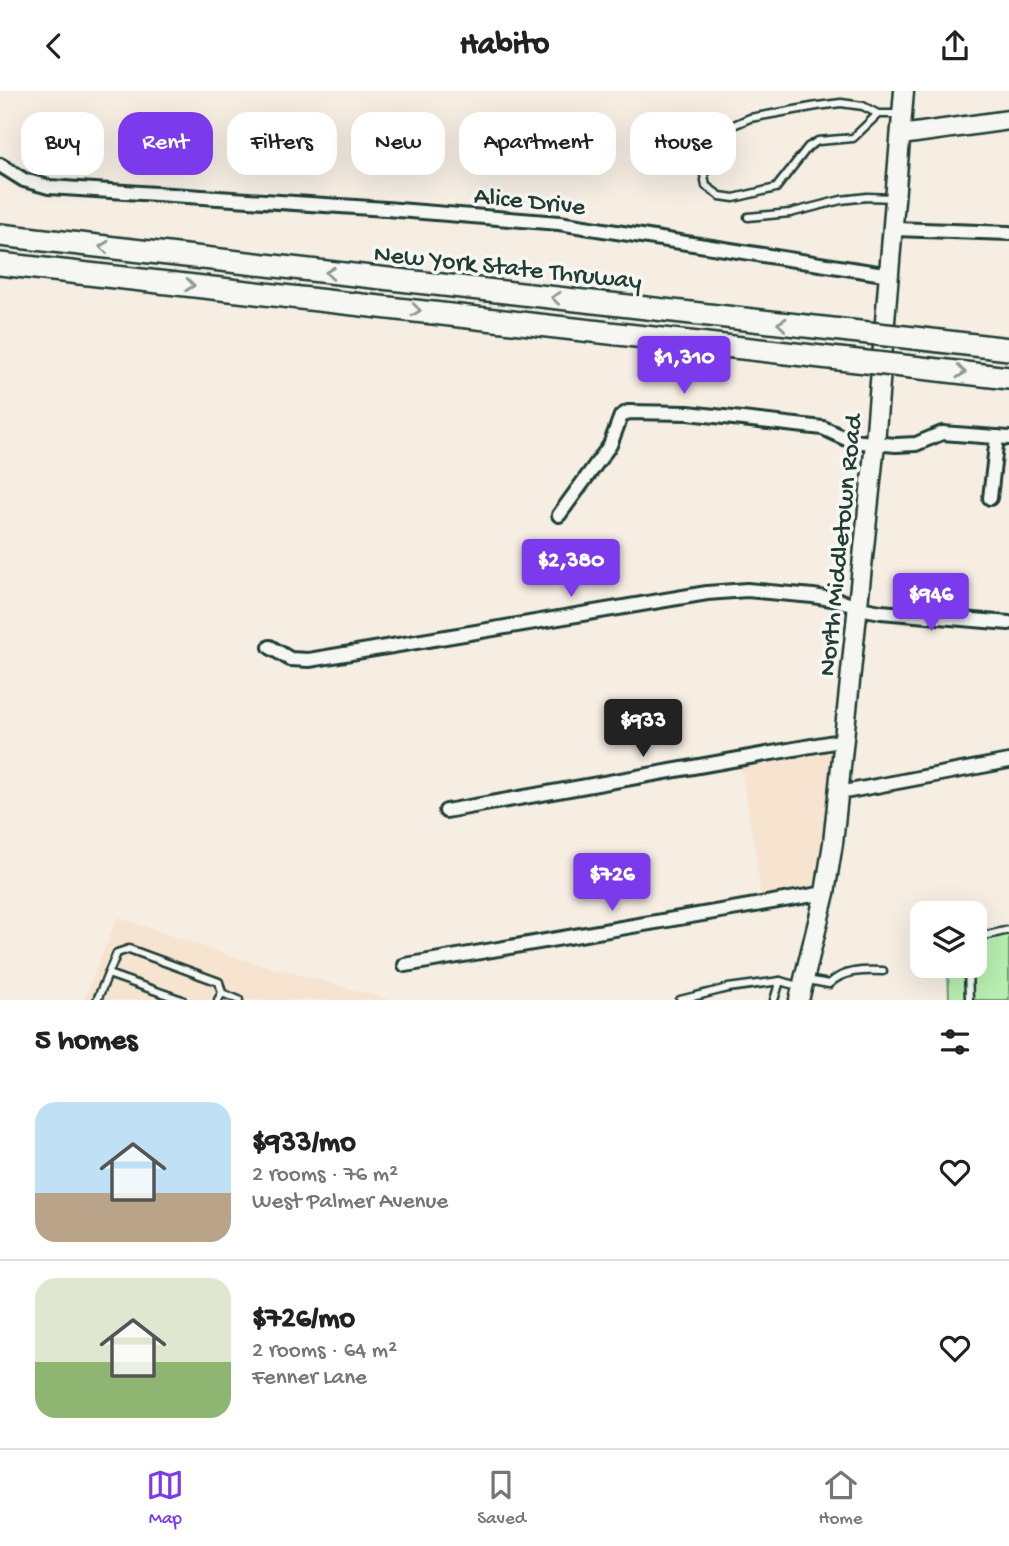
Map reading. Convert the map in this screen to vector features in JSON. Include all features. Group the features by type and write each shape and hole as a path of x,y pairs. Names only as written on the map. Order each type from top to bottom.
{"highway":[{"name":"New York State Thruway","path":"0,235 1009,349"},
{"name":"New York State Thruway","path":"0,264 1009,378"}],"street":[{"name":"North Middletown Road","path":"803,989 825,893 839,793 875,443 905,91"},
{"path":"901,135 1009,120"},
{"name":"Alice Drive","path":"0,165 24,180 49,187 559,223 890,275"},
{"path":"894,229 1009,233"},
{"path":"559,515 610,445 617,423 628,412 688,413 823,428 851,441 875,443 906,445 942,433 1003,438 990,498"},
{"path":"270,647 290,659 309,660 707,593 747,590 838,600 881,612 1009,623"},
{"path":"446,811 845,740"},
{"path":"839,793 1009,761"},
{"path":"405,965 825,893"}],"lane":[{"path":"878,114 853,138 818,141 807,147 776,188 734,198 720,196 706,186 699,147 708,136 750,118 841,103 863,106 878,114 903,114"},
{"path":"748,217 790,213 841,200 896,198"},
{"path":"987,935 1009,930"},
{"path":"97,1000 117,953 129,949 219,982 220,996 239,1000"},
{"path":"680,1000 728,988 780,981 803,989 829,984 838,975 866,970 883,971"},
{"path":"108,974 182,1000"},
{"path":"968,978 969,1000"},
{"path":"774,1000 780,981"}],"shaded area":[{"path":"836,747 815,886 762,898 741,764"},
{"path":"118,917 230,956 391,1000 83,1000"}],"green space":[{"path":"1009,926 1009,1000 949,1000 948,978 987,978 987,930"}]}
